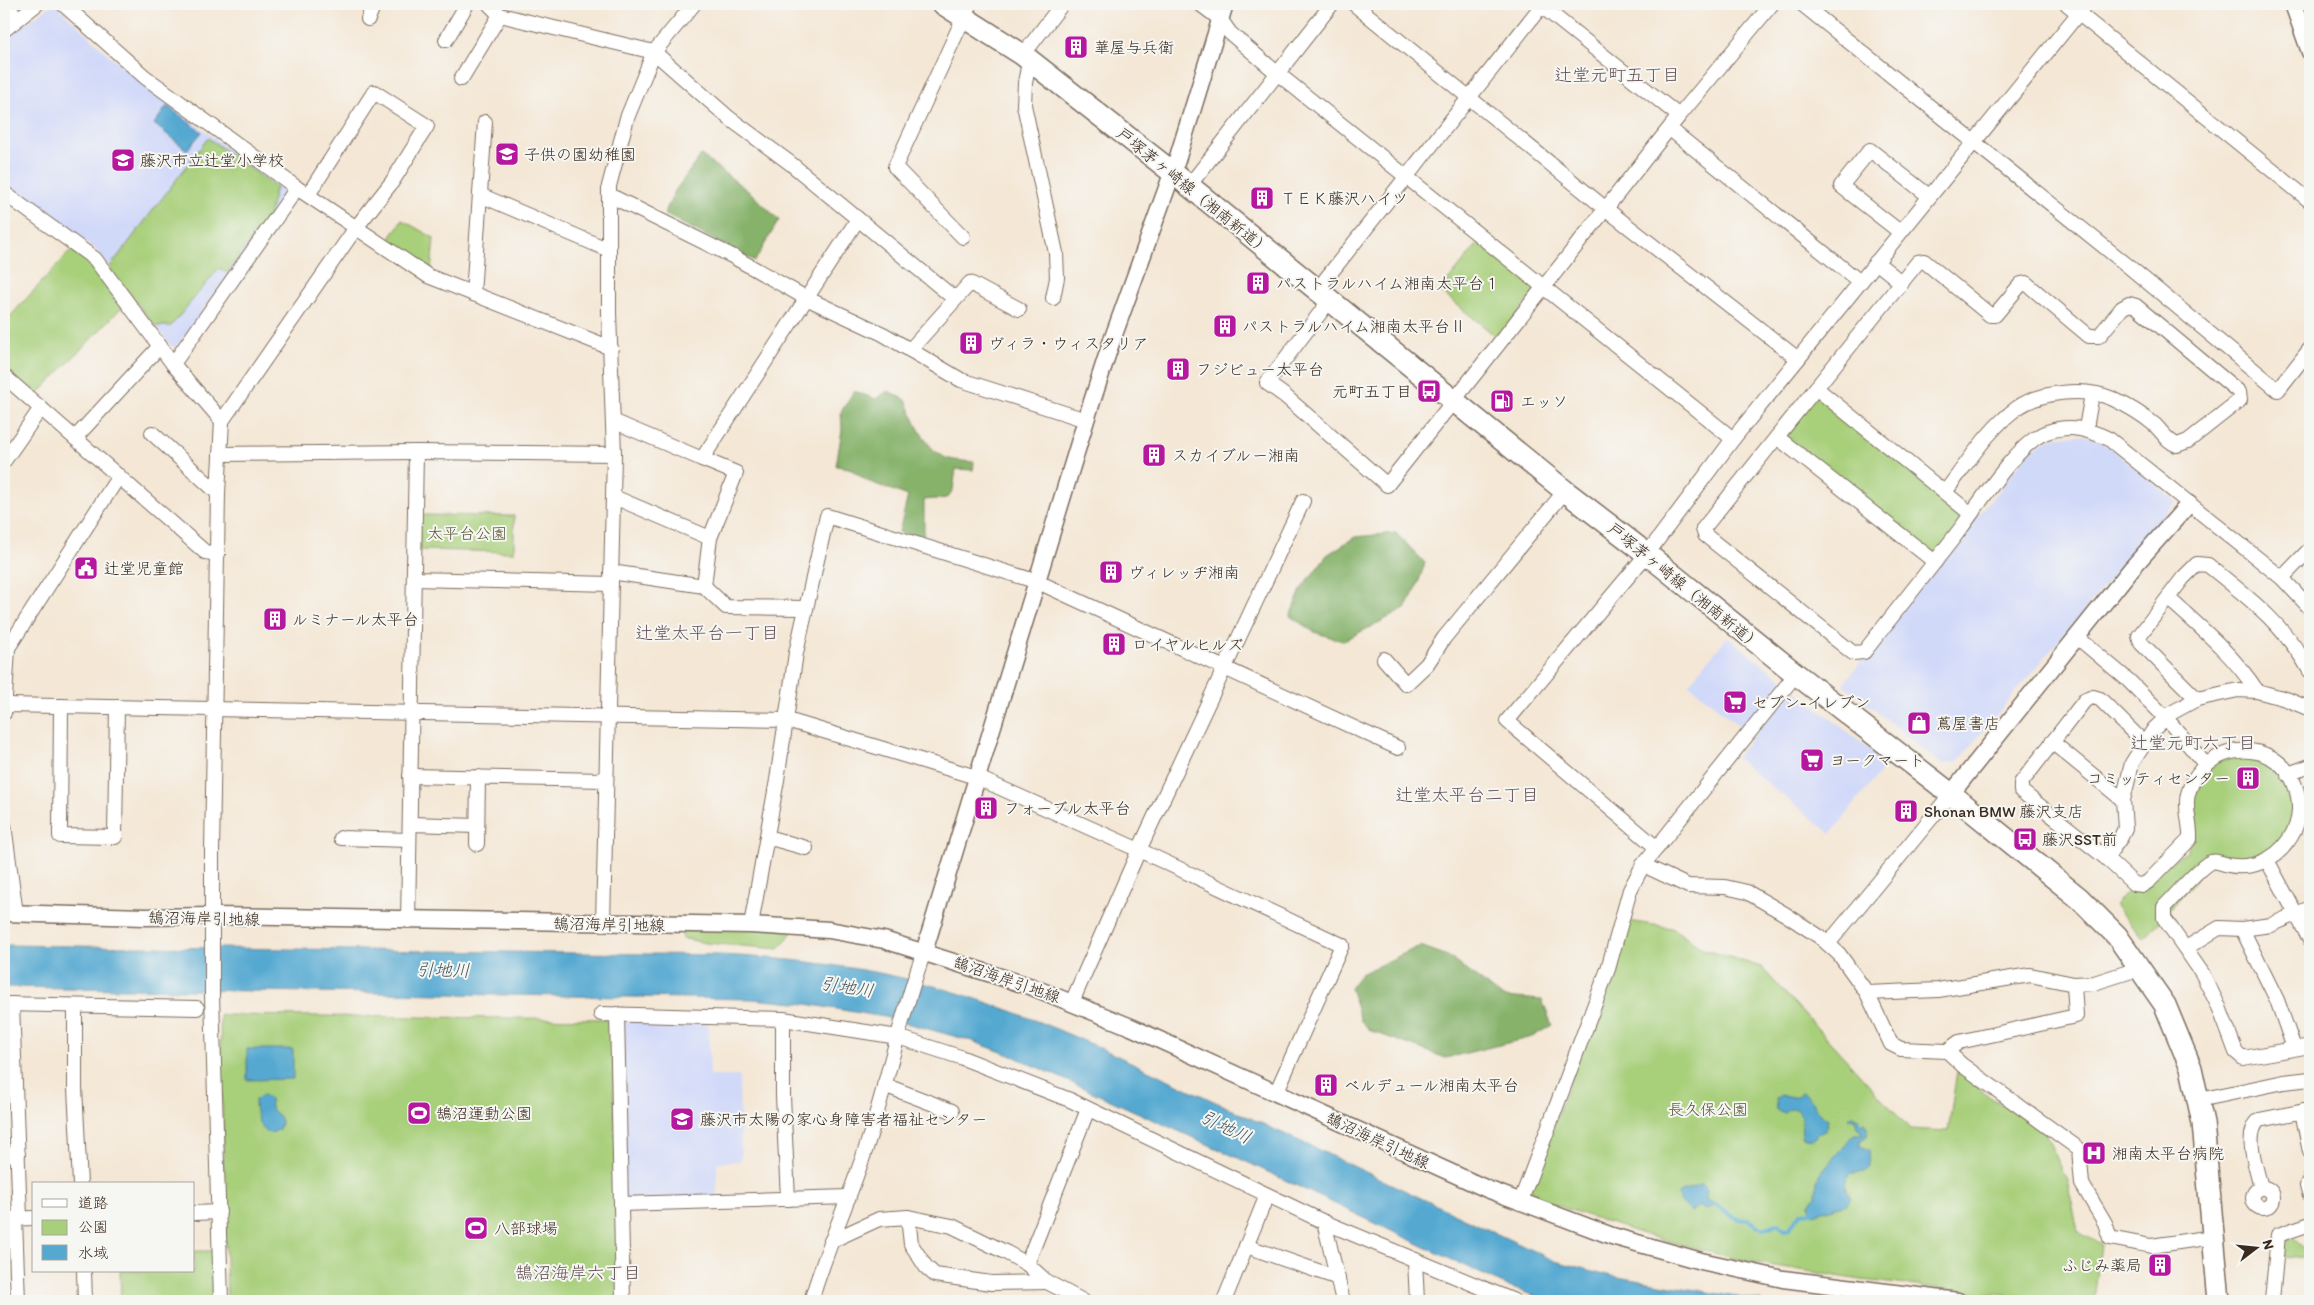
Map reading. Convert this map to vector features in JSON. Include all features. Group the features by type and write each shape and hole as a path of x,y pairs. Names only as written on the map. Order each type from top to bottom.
{"main road":[{"name":"戸塚茅ヶ崎線（湘南新道）","path":"943,4 965,12 1172,172 1188,187 1453,401 1796,674 1952,794 2079,898 2117,936 2165,1005 2191,1068 2199,1100 2219,1301"}],"street":[{"path":"4,30 37,4"},
{"path":"63,4 145,77 355,229 428,276 612,348"},
{"path":"368,18 374,4"},
{"path":"446,40 467,4"},
{"path":"489,4 500,14 654,52 729,118 790,163 954,300"},
{"path":"603,924 614,497 612,348 609,313 609,195 611,175 627,118 654,52 694,4"},
{"path":"1053,298 1057,278 1056,253 1024,104 1026,58 1062,4"},
{"path":"1200,4 1222,12 1230,33 1734,439"},
{"path":"1188,187 1332,4"},
{"path":"1354,4 1470,96 1606,209 1798,359"},
{"path":"1679,116 1541,4 1406,176 1324,295 1267,383 1285,396 1387,485 1545,288 1679,116 1772,4"},
{"path":"1802,4 2278,390 2310,348"},
{"path":"2067,4 2082,8 2310,201"},
{"path":"2293,4 2310,52"},
{"path":"4,5 18,18"},
{"path":"1657,848 1507,721 1647,554 1734,439 2082,8"},
{"path":"963,237 894,167 965,12"},
{"path":"812,1301 831,1241 849,1197 884,1085 1086,420 1111,343 1172,172 1222,12"},
{"path":"461,79 500,14"},
{"path":"173,364 374,92 427,126 392,182 355,229 222,421 218,493 212,923 212,995 221,1301"},
{"path":"473,294 485,122"},
{"path":"1670,129 1860,282"},
{"path":"1900,232 1842,186 1870,150 1929,196"},
{"path":"4,193 95,259 173,364 222,421"},
{"path":"609,195 732,256 806,298 883,334 961,380 1086,420"},
{"path":"480,196 609,250"},
{"path":"702,459 858,219"},
{"path":"1945,492 1995,429 2018,408 2046,395 2072,391 2112,399 2154,424 2171,443 2177,445 2188,441 2240,400 2239,392 2136,306 2129,304 2122,308 2099,336 2094,338 2089,336 2026,284 2021,284 1995,315 1990,314 1924,261 1918,262 1703,529 1705,535 1845,647 1853,653 1864,652 2017,454 2031,441 2046,432 2068,428 2086,428 2109,439 2282,578 2310,608"},
{"path":"1876,262 1902,283"},
{"path":"910,350 970,283 1019,309"},
{"path":"75,438 160,346"},
{"path":"4,376 205,552 218,554"},
{"path":"1816,388 1972,514"},
{"path":"2086,428 2092,394"},
{"path":"4,461 41,408"},
{"path":"613,421 736,473 710,538 704,586"},
{"path":"152,433 218,493"},
{"path":"1777,437 1935,562"},
{"path":"220,454 416,452 614,454"},
{"path":"408,921 416,452"},
{"path":"119,476 8,648 4,709 61,706 215,708 787,720 976,777 1139,850 1342,945 1276,1093"},
{"path":"1384,659 1406,684 1427,664 1444,638 1565,490"},
{"path":"614,497 710,538"},
{"path":"1072,1002 1139,850 1303,501"},
{"path":"1828,944 1952,794 2132,568 2189,504"},
{"path":"751,925 787,720 796,653 827,516 1038,582 1398,748"},
{"path":"2282,578 2310,549"},
{"path":"2197,699 2141,643 2139,636 2197,564 2208,564 2272,618 2298,650 2310,671"},
{"path":"414,579 611,578 704,586 726,606 806,608"},
{"path":"2168,598 2223,648 2244,671 2257,691"},
{"path":"2077,637 2128,680 2166,718 2205,764"},
{"path":"1520,1203 1608,969 1630,890 1643,865 1796,674"},
{"path":"2106,858 2125,828 2123,800 2132,763 2154,729 2166,718 2197,699 2238,690 2257,691 2286,699 2310,709"},
{"path":"2144,743 2100,699 2093,697 2086,700 2020,782 2021,791 2106,858 2134,884 2143,885 2190,838 2186,810 2187,795 2192,781 2205,764 2225,753 2245,750 2262,753 2274,759 2305,797 2294,832 2278,853 2266,860 2248,866 2229,865 2218,861 2207,864 2164,908 2164,918 2202,973 2219,1007 2236,1052 2243,1058 2310,1046"},
{"path":"61,706 60,836 115,837 116,707"},
{"path":"2052,742 2123,800"},
{"path":"2288,774 2310,766"},
{"path":"410,776 606,780"},
{"path":"477,844 478,777"},
{"path":"410,824 477,826"},
{"path":"4,825 10,913"},
{"path":"767,837 806,848"},
{"path":"342,838 409,840"},
{"path":"2266,860 2310,940"},
{"path":"1643,865 1688,886 1725,887 1748,892 1820,937 1839,954 1867,993 1891,1044 1901,1049 1947,1051 1959,1042 2076,1016 2074,984"},
{"path":"2186,948 2219,928 2242,929 2271,925 2296,916 2310,908"},
{"name":"鵠沼海岸引地線","path":"10,913 145,917 212,923 408,921 751,925 844,932 884,940 994,973 1072,1002 1520,1203 1612,1236 1743,1271 1825,1286 1958,1301"},
{"path":"2242,929 2277,1000 2294,1048"},
{"path":"1867,993 1894,990 1931,991 2030,975 2074,984 2094,984 2141,968"},
{"path":"18,1301 18,1219 11,1154 8,1004 197,1008"},
{"path":"75,1006 75,1088 80,1182"},
{"path":"601,1014 783,1019 898,1037 960,1056 1088,1109 1324,1222 1514,1301"},
{"path":"617,1014 623,1301"},
{"path":"783,1019 783,1096 788,1199"},
{"path":"1947,1051 1962,1065 2079,1149 2082,1184 2105,1223 2110,1238 2151,1246 2213,1237"},
{"path":"2199,1100 2310,1078"},
{"path":"884,1085 952,1111"},
{"path":"1027,1264 1088,1109"},
{"path":"2262,1188 2251,1136 2254,1125 2259,1120 2306,1111 2310,1152"},
{"path":"2310,1179 2307,1186 2310,1195"},
{"path":"1224,1301 1267,1195"},
{"path":"621,1204 849,1197"},
{"path":"195,1213 219,1212"},
{"path":"831,1241 879,1219 908,1217 952,1226 1027,1264 1060,1295 1083,1301"},
{"path":"908,1217 912,1244 926,1268 935,1275 991,1283 1047,1282"},
{"path":"1324,1222 1343,1301"},
{"path":"2272,1301 2278,1235 2310,1224"},
{"path":"1246,1246 1338,1278"},
{"path":"1415,1260 1417,1301"},
{"path":"84,1272 85,1301"}],"shaded area":[{"name":"藤沢市立辻堂小学校","path":"56,5 108,54 165,101 286,192 246,252 177,346 172,347 95,249 4,184 4,40 50,6"},
{"path":"2066,435 2089,436 2108,446 2176,501 1957,762 1941,764 1843,684 2030,451 2047,440"},
{"path":"1727,637 1783,680 1743,729 1689,684"},
{"name":"ヨークマート","path":"1792,688 1887,763 1831,834 1736,758"},
{"name":"藤沢市太陽の家心身障害者福祉センター","path":"708,1020 710,1076 739,1076 741,1161 717,1162 717,1196 625,1200 622,1021"}],"green space":[{"path":"208,138 276,187 269,214 227,273 219,268 171,326 155,326 109,268"},
{"path":"701,155 752,194 779,220 755,261 664,214 675,191"},
{"path":"402,220 434,238 431,273 387,243"},
{"path":"1480,241 1538,288 1498,338 1440,291"},
{"path":"72,249 93,263 123,306 34,398 4,371 4,323"},
{"path":"1816,388 1971,514 1935,562 1777,437"},
{"path":"854,391 876,399 888,391 906,400 921,433 932,448 946,458 974,462 973,470 956,469 953,490 947,498 924,500 924,533 919,539 899,532 908,496 867,481 849,468 836,466 842,430 841,412"},
{"name":"太平台公園","path":"420,515 514,516 514,552 419,550"},
{"path":"1396,533 1425,563 1416,589 1405,609 1343,641 1314,632 1290,616 1302,588 1327,555 1355,537"},
{"path":"2247,754 2272,763 2289,783 2295,815 2283,840 2262,856 2242,860 2215,855 2161,921 2143,938 2114,905 2132,887 2188,850 2193,787 2212,763"},
{"name":"長久保公園","path":"1628,921 1672,928 1703,949 1761,967 1910,1129 1948,1131 1957,1071 1990,1097 2044,1131 2067,1180 2078,1231 2101,1244 2094,1301 2060,1301 1861,1280 1745,1261 1649,1236 1528,1196"},
{"path":"688,924 795,928 779,949 706,943 681,938"},
{"path":"1420,946 1448,956 1502,997 1542,1000 1552,1025 1532,1037 1446,1058 1371,1031 1361,1021 1350,988 1361,974"},
{"name":"鵠沼運動公園","path":"220,1015 609,1019 612,1024 620,1301 227,1301"},
{"path":"2294,1237 2310,1256 2310,1259 2282,1257 2282,1241"},
{"path":"195,1251 213,1251 215,1301 121,1301 120,1272 195,1272"}],"water":[{"path":"167,106 202,132 187,150 154,124"},
{"name":"引地川","path":"4,945 721,955 782,959 902,978 961,994 1065,1033 1555,1261 1612,1276 1761,1301 1549,1301 1509,1287 1249,1163 1015,1057 972,1041 884,1017 806,1004 752,999 4,987"},
{"path":"247,1049 293,1049 293,1079 247,1080"},
{"path":"1802,1092 1809,1098 1820,1114 1828,1119 1825,1131 1817,1134 1813,1140 1802,1137 1801,1117 1797,1109 1791,1109 1785,1113 1777,1110 1776,1098 1781,1095 1786,1097 1797,1096"},
{"path":"263,1095 270,1099 272,1110 281,1121 279,1129 272,1133 263,1129 258,1121 255,1100"},
{"path":"1851,1115 1859,1118 1861,1125 1865,1123 1868,1127 1867,1136 1861,1140 1860,1146 1869,1150 1870,1167 1866,1172 1851,1173 1848,1176 1845,1185 1851,1197 1847,1204 1813,1214 1809,1204 1816,1196 1817,1179 1822,1171 1854,1134 1863,1134 1857,1127 1855,1119 1848,1118"},
{"path":"1702,1184 1707,1189 1706,1200 1714,1203 1714,1206 1705,1210 1699,1206 1691,1212 1679,1200 1678,1195 1680,1192"}],"waterway":[{"path":"1714,1204 1728,1214 1738,1219 1748,1220 1763,1229 1778,1224 1784,1230 1789,1229 1801,1213 1812,1212"}],"place":[{"name":"華屋与兵衛","path":"1076,47"},
{"name":"子供の園幼稚園","path":"507,154"},
{"name":"藤沢市立辻堂小学校","path":"123,160"},
{"name":"ＴＥＫ藤沢ハイツ","path":"1262,198"},
{"name":"パストラルハイム湘南太平台１","path":"1258,283"},
{"name":"パストラルハイム湘南太平台Ⅱ","path":"1225,326"},
{"name":"ヴィラ・ウィスタリア","path":"971,343"},
{"name":"フジビュー太平台","path":"1178,369"},
{"name":"元町五丁目","path":"1429,391"},
{"name":"エッソ","path":"1502,401"},
{"name":"スカイブルー湘南","path":"1154,455"},
{"name":"辻堂児童館","path":"86,568"},
{"name":"ヴィレッヂ湘南","path":"1111,572"},
{"name":"ルミナール太平台","path":"275,619"},
{"name":"ロイヤルヒルズ","path":"1114,644"},
{"name":"セブン-イレブン","path":"1735,702"},
{"name":"蔦屋書店","path":"1919,723"},
{"name":"ヨークマート","path":"1812,760"},
{"name":"コミッティセンター","path":"2248,778"},
{"name":"フォーブル太平台","path":"986,808"},
{"name":"Shonan BMW 藤沢支店","path":"1906,811"},
{"name":"藤沢SST前","path":"2025,839"},
{"name":"ベルデュール湘南太平台","path":"1326,1085"},
{"name":"鵠沼運動公園","path":"419,1113"},
{"name":"藤沢市太陽の家心身障害者福祉センター","path":"682,1119"},
{"name":"湘南太平台病院","path":"2094,1153"},
{"name":"八部球場","path":"476,1228"},
{"name":"ふじみ薬局","path":"2160,1265"}],"district":[{"name":"辻堂元町五丁目","path":"1617,75"},
{"name":"辻堂太平台一丁目","path":"707,633"},
{"name":"辻堂元町六丁目","path":"2193,743"},
{"name":"辻堂太平台二丁目","path":"1467,795"},
{"name":"鵠沼海岸六丁目","path":"578,1273"}]}
